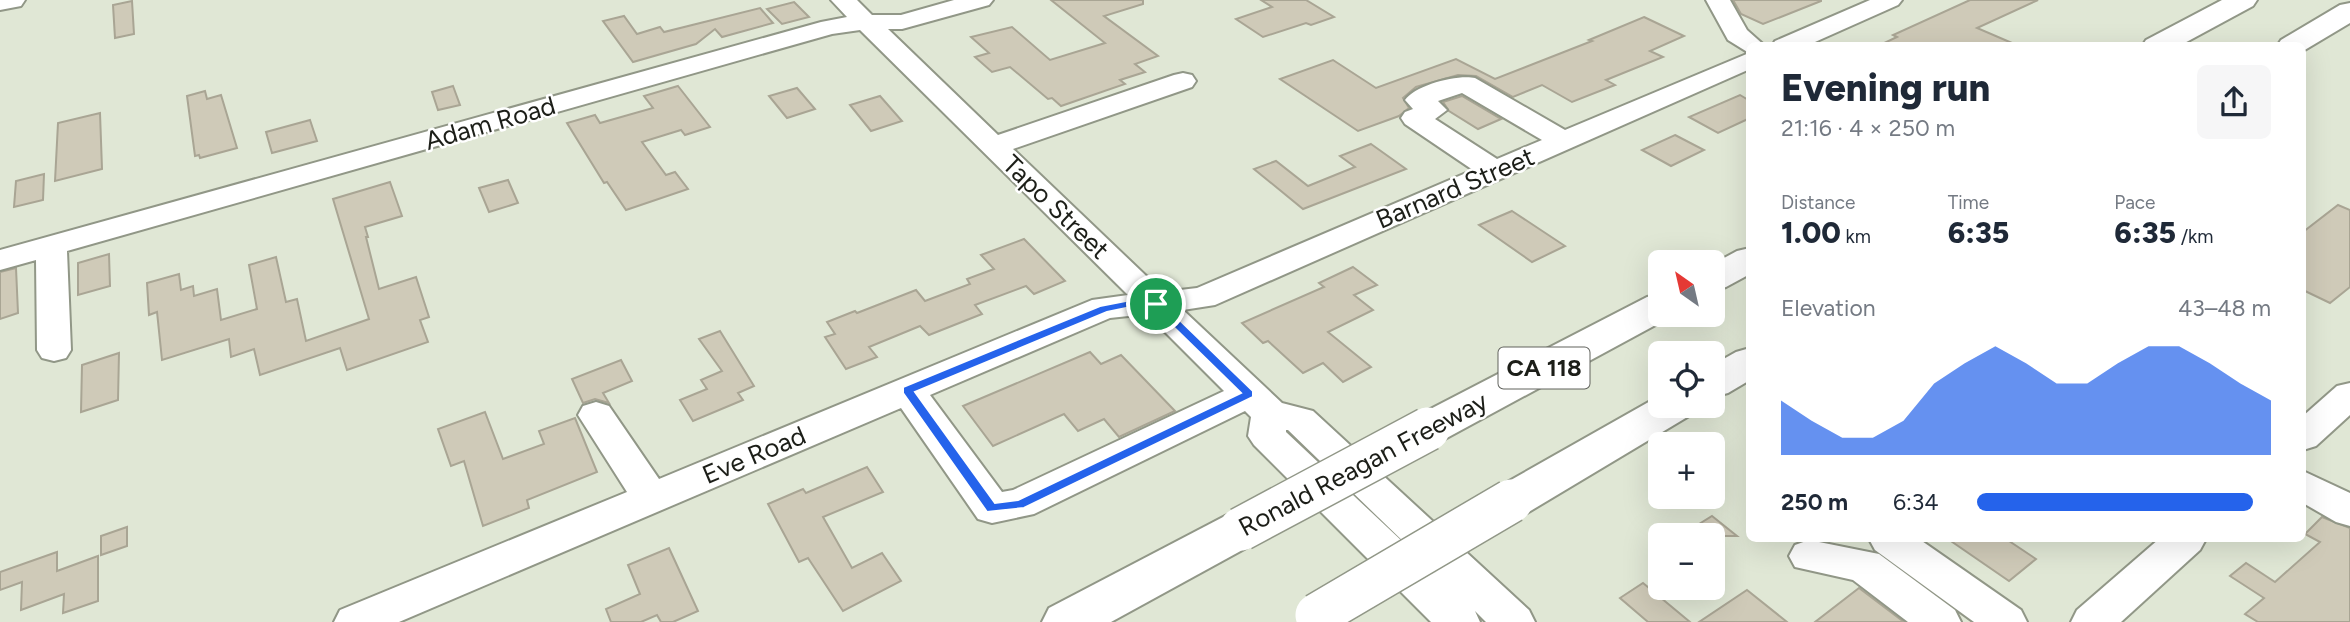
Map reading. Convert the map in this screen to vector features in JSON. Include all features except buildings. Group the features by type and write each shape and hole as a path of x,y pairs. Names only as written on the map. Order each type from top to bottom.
{"main road":[{"path":"0,2 11,0"},
{"path":"2163,42 2242,0"},
{"path":"2298,42 2350,11"},
{"path":"1726,272 1746,261"},
{"name":"Ronald Reagan Freeway","path":"1067,622 1648,313"},
{"path":"1725,376 1746,364"},
{"path":"1311,618 1653,418"}],"street":[{"name":"Adam Road","path":"0,260 830,27 854,7 902,22 981,0"},
{"path":"1718,0 1737,35 1747,42"},
{"path":"1793,42 1890,0"},
{"name":"Tapo Street","path":"854,7 1259,404 1300,420 1514,622"},
{"name":"Barnard Street","path":"1156,304 1203,298 1746,62"},
{"path":"993,146 1183,81"},
{"path":"1495,171 1415,118 1433,110 1418,100 1446,88 1465,84 1564,141"},
{"path":"51,246 54,350"},
{"name":"Eve Road","path":"355,622 1104,308 1136,303 1156,304"},
{"path":"907,390 992,508 1020,505 1259,404 1268,436 1459,622"},
{"path":"2306,434 2350,395"},
{"path":"596,415 651,498"},
{"path":"2306,487 2350,511"},
{"path":"1893,542 2006,622"},
{"path":"2092,622 2183,542"},
{"path":"1809,556 1864,566 1940,622"}],"route":[{"path":"1136,303 1156,304 1249,394 1020,505 992,508 907,390 1104,308 1136,303"}]}
